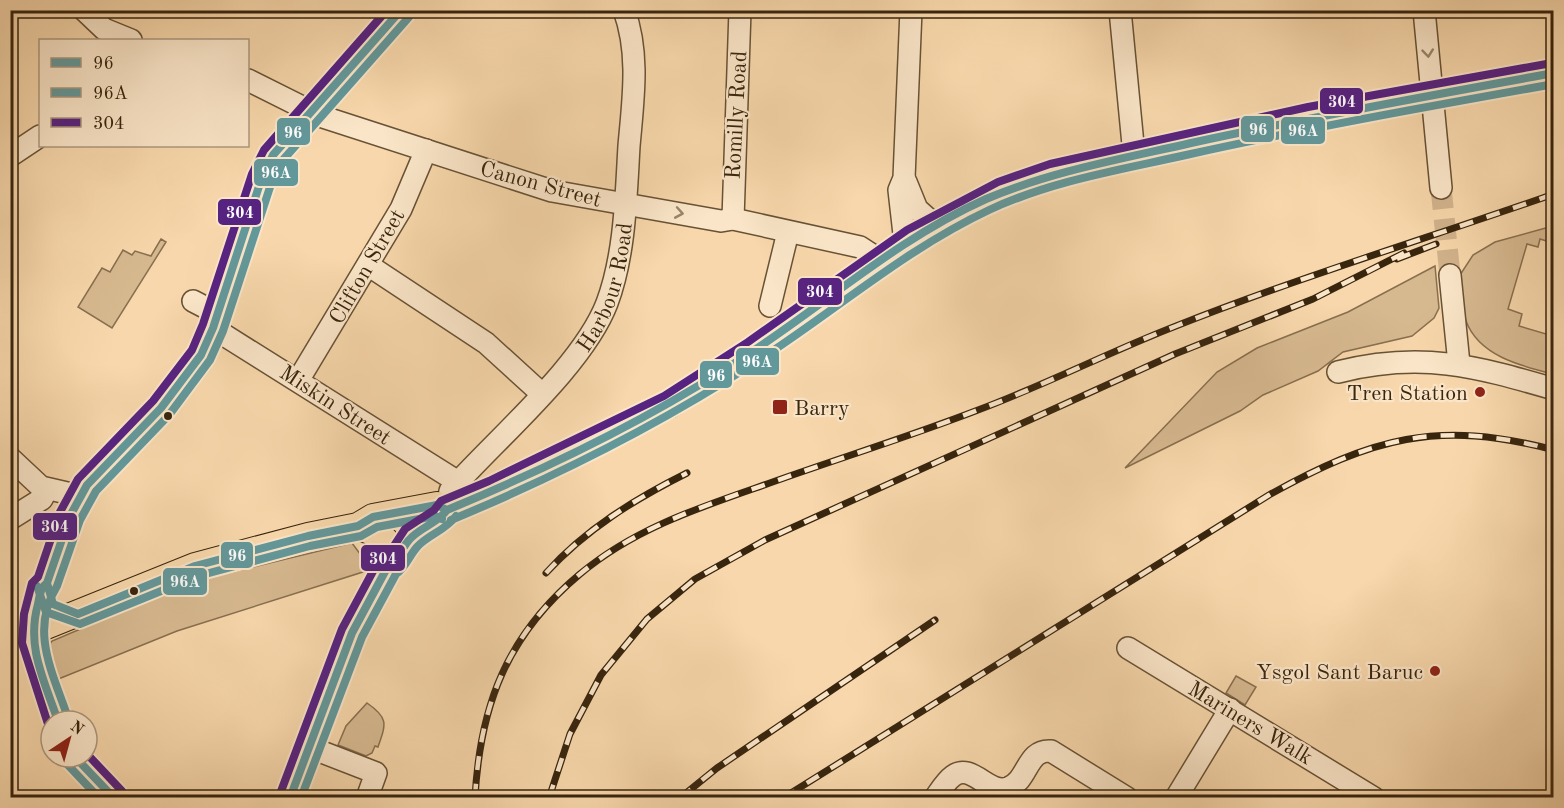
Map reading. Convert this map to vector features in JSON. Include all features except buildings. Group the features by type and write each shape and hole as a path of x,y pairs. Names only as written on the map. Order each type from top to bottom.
{"main road":[{"path":"53,709 25,641 42,587 47,582 70,516 80,495 97,473 150,420 183,381 201,355 215,321 267,164 310,110 401,10"},
{"path":"290,798 352,633 388,566 395,564 412,537 442,518 447,510 493,491 669,405 754,351 880,260 935,225 1030,181 1134,155 1310,117 1554,73"},
{"path":"25,641 78,614 195,566 308,536 358,526 373,517 437,506 447,510"},
{"path":"358,526 385,540 388,549 385,559 388,566"},
{"path":"47,582 53,604 78,614"},
{"path":"86,769 114,798"}],"street":[{"path":"84,10 102,35 125,39"},
{"name":"Harbour Road","path":"447,510 448,494 542,394 591,336 614,284 625,204 635,69 631,29 624,10"},
{"name":"Romilly Road","path":"732,219 740,10"},
{"path":"905,243 899,190 904,178 911,10"},
{"path":"1120,10 1134,155"},
{"path":"1424,10 1441,188"},
{"name":"Canon Street","path":"249,80 320,116 552,191 721,221 732,219 860,247 880,260"},
{"path":"10,156 39,137"},
{"name":"Clifton Street","path":"299,379 401,209 426,150"},
{"path":"904,178 917,209 935,225"},
{"path":"770,306 788,232"},
{"path":"369,265 486,343 542,394"},
{"path":"1450,274 1459,364"},
{"name":"Miskin Street","path":"193,302 215,321 299,379 458,482"},
{"path":"1338,372 1404,360 1459,364 1554,389"},
{"path":"10,458 37,484 47,489 80,495"},
{"path":"10,519 42,499 47,489"},
{"name":"Mariners Walk","path":"1128,648 1374,798"},
{"path":"1176,798 1230,709"},
{"path":"309,747 376,773 367,798"},
{"path":"935,798 951,776 960,772 969,773 1006,793 1017,782 1034,756 1042,751 1051,751 1127,798"}],"shaded area":[{"path":"1553,226 1553,243 1540,239 1538,247 1527,244 1508,309 1522,314 1519,326 1553,336 1553,374 1502,358 1481,343 1472,333 1464,316 1460,275 1473,255 1495,242"},
{"path":"161,239 166,242 112,328 78,307 102,268 110,272 123,250 132,255 135,251 151,256"},
{"path":"1435,266 1439,308 1434,318 1412,336 1343,352 1318,371 1263,395 1240,411 1125,468 1217,372 1257,348 1348,312"},
{"path":"352,543 369,566 366,571 177,631 56,680 46,649 52,641 191,582"},
{"path":"1236,676 1256,687 1245,705 1226,693"},
{"path":"367,703 382,717 384,727 378,747 375,746 372,753 366,756 338,745 346,726"}],"tunnel":[{"path":"1441,188 1450,275"}],"railway":[{"path":"475,798 483,732 491,702 516,647 555,597 580,574 601,558 646,531 693,510 1003,400 1151,336 1223,308 1554,194"},
{"path":"1397,259 1436,244"},
{"path":"549,798 570,734 601,675 647,619 695,579 765,540 1175,354 1313,299 1404,253"},
{"path":"783,798 1269,495 1306,475 1374,448 1406,440 1440,436 1475,436 1554,450"},
{"path":"546,573 578,542 612,516 687,473"},
{"path":"680,798 717,768 935,620"}],"transit line":[{"name":"304","path":"43,709 22,643 24,614 32,583 38,577 60,512 78,479 153,401 192,350 203,324 252,174 264,150 387,10"},
{"name":"96","path":"54,709 35,649 35,620 41,592 47,583 70,516 87,485 161,408 201,355 213,328 262,177 273,155 401,10"},
{"name":"96A","path":"65,709 46,652 45,619 80,520 96,491 169,415 210,360 223,331 272,181 282,161 409,17"},
{"name":"304","path":"280,794 342,629 379,560 388,555 405,529 434,510 441,501 489,481 664,396 748,342 907,230 998,182 1050,164 1308,107 1552,63"},
{"name":"96","path":"447,510 526,476 680,397 753,351 895,250 955,214 1011,189 1087,166 1236,133 1554,73"},
{"name":"96A","path":"451,520 569,467 683,407 785,343 898,262 958,226 1013,200 1086,177 1232,145 1554,84"},
{"name":"96","path":"47,583 53,604 78,614 195,566 308,536 358,526 373,517 437,505 447,510"},
{"name":"96","path":"290,798 352,633 388,566 395,561 413,536 447,510"},
{"name":"96A","path":"37,586 46,612 80,624 198,576 310,546 361,536 377,527 435,516 442,519"},
{"name":"96A","path":"301,798 362,637 396,574 417,547 456,516"},
{"name":"304","path":"99,767 122,791"},
{"name":"96A","path":"72,769 99,798"},
{"name":"96","path":"86,769 114,798"}],"place":[{"name":"Tren Station","path":"1480,392"},
{"name":"Barry","path":"780,407"},
{"name":"Ysgol Sant Baruc","path":"1435,671"}]}
